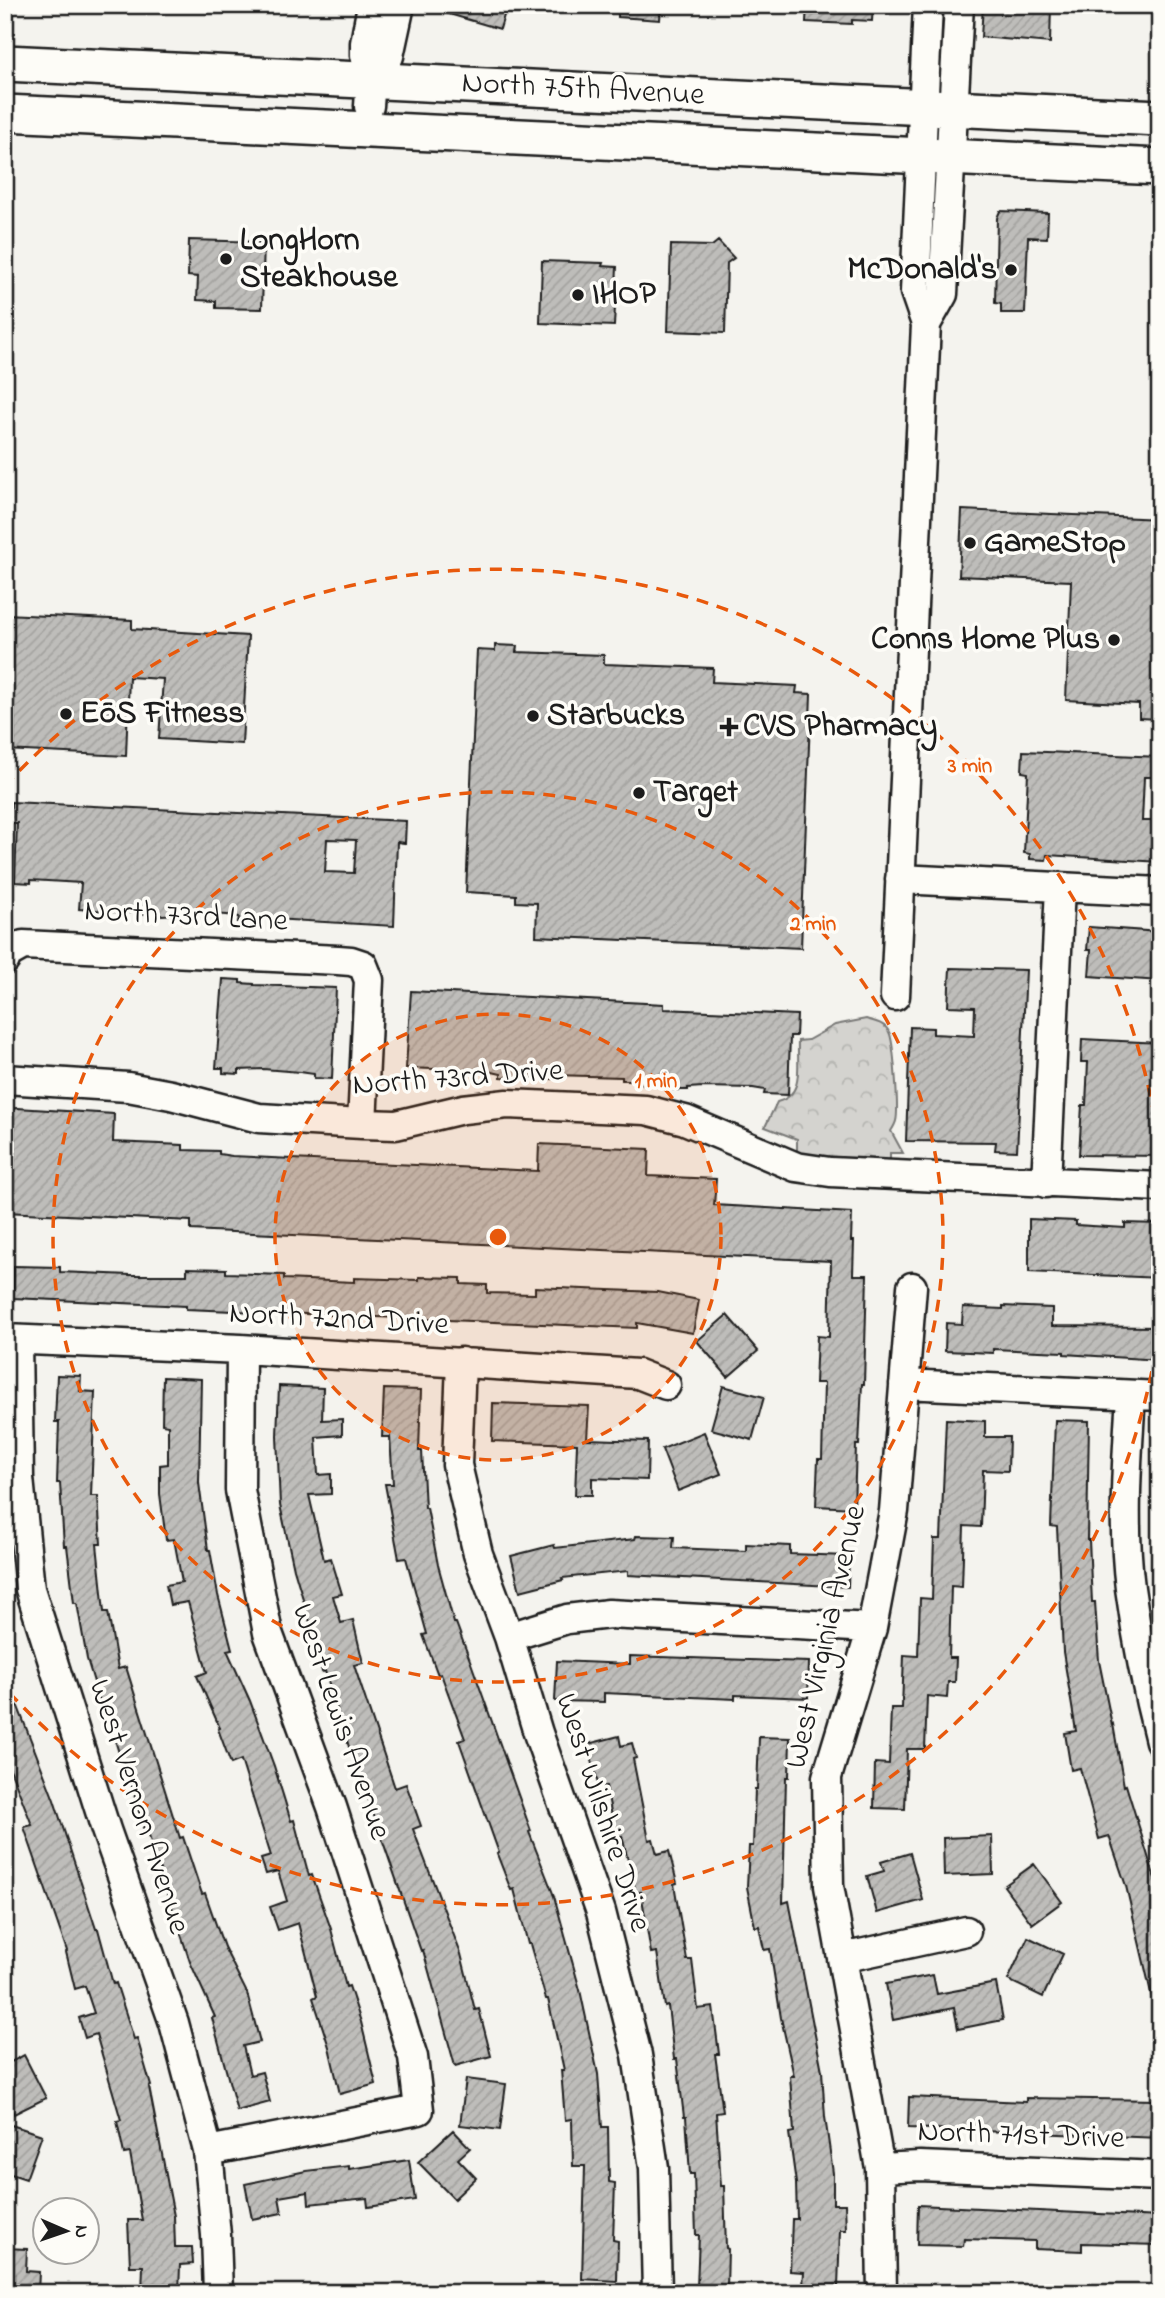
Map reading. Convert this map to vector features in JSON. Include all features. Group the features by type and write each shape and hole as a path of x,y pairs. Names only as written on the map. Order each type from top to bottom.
{"main road":[{"name":"North 75th Avenue","path":"5,63 370,93 938,107 1160,118"},
{"name":"North 75th Avenue","path":"5,113 1160,167"}],"street":[{"path":"370,93 365,43 372,5"},
{"path":"370,93 389,56 400,5"},
{"path":"928,5 938,107"},
{"path":"895,996 926,324 915,292 935,157 938,107 959,5"},
{"path":"900,878 1160,892"},
{"path":"1046,1183 1060,887"},
{"name":"North 73rd Lane","path":"6,957 23,945 338,960 363,965 369,980 362,1124"},
{"name":"North 73rd Drive","path":"5,1079 128,1087 171,1095 259,1118 362,1124 396,1125 463,1109 507,1104 646,1110 685,1120 796,1167 830,1172 1160,1187"},
{"name":"West Virginia Avenue","path":"882,2293 880,2168 830,1886 827,1777 872,1628 894,1511 912,1287"},
{"name":"North 72nd Drive","path":"11,1340 241,1349 638,1374 666,1385"},
{"name":"West Vernon Avenue","path":"11,1340 19,1478 30,1589 106,1830 174,2023 208,2151 218,2293"},
{"name":"West Lewis Avenue","path":"208,2151 419,2110 414,2057 332,1807 268,1633 240,1490 241,1349"},
{"name":"West Wilshire Drive","path":"461,1362 457,1465 478,1554 509,1637 538,1733 601,1912 637,2055 654,2168 657,2293"},
{"path":"904,1384 1160,1396"},
{"path":"1131,1395 1125,1496 1130,1586 1146,1686 1160,1741"},
{"path":"509,1637 568,1619 609,1614 872,1628"},
{"path":"842,1958 966,1931"},
{"name":"North 71st Drive","path":"880,2168 920,2166 1160,2176"}],"green space":[{"path":"866,1019 885,1027 891,1038 897,1104 896,1121 891,1131 903,1153 890,1153 890,1162 843,1161 797,1152 797,1139 765,1127 777,1102 792,1093 796,1086 798,1041 808,1040 835,1025"}],"building":[{"path":"432,5 507,5 500,29 432,9"},
{"path":"618,5 661,5 660,20 618,17"},
{"path":"807,5 873,5 872,21 852,20 852,24 806,22"},
{"path":"983,5 1051,5 1050,43 981,37"},
{"name":"McDonald's","path":"1000,211 1048,213 1047,238 1028,237 1025,313 1001,313 1001,304 995,303 997,218"},
{"name":"LongHorn Steakhouse","path":"189,240 264,242 262,309 216,308 216,301 197,300 198,277 188,276"},
{"path":"718,241 734,258 727,263 725,333 668,331 671,245 712,246"},
{"name":"IHOP","path":"542,261 603,263 602,266 617,267 614,326 540,323"},
{"name":"Conns Home Plus","path":"962,510 1160,519 1160,719 1139,718 1139,704 1066,700 1071,581 959,576"},
{"name":"EōS Fitness","path":"5,614 132,620 132,629 248,636 242,744 159,739 163,679 129,677 126,756 5,750"},
{"name":"Target","path":"495,645 517,646 516,652 604,655 604,664 713,668 712,682 797,686 796,693 811,694 801,948 536,936 537,903 516,902 516,895 466,892 477,650 495,651"},
{"path":"1023,751 1160,757 1160,777 1144,777 1142,821 1160,821 1160,862 1047,855 1046,860 1030,859 1030,854 1024,853 1028,773 1022,772"},
{"path":"11,802 406,821 405,843 397,842 394,926 255,918 254,923 238,922 239,917 227,915 194,913 147,916 148,914 79,909 81,883 31,880 31,883 15,882 17,823 10,823","holes":["327,839 356,840 354,873 325,872"]},
{"path":"1089,927 1160,932 1160,981 1089,976"},
{"path":"950,968 1026,970 1017,1151 995,1150 996,1142 906,1141 910,1027 933,1028 933,1034 974,1036 975,1007 948,1006"},
{"path":"223,979 240,980 240,983 254,985 336,988 332,1079 314,1078 314,1074 263,1069 239,1070 239,1074 223,1073 223,1068 216,1068"},
{"path":"411,991 664,1004 664,1009 797,1015 796,1036 790,1036 788,1095 764,1094 765,1090 753,1088 703,1087 674,1090 674,1085 635,1083 635,1080 622,1080 622,1077 554,1075 554,1079 518,1078 501,1077 501,1074 488,1071 406,1068"},
{"path":"1082,1039 1160,1043 1160,1156 1079,1155 1082,1105 1086,1105 1088,1062 1081,1062"},
{"path":"5,1109 114,1114 113,1142 183,1145 183,1150 219,1151 219,1154 232,1156 538,1171 539,1144 649,1149 648,1176 716,1179 714,1205 852,1213 853,1275 867,1275 864,1384 859,1445 856,1445 854,1508 816,1506 818,1459 822,1459 824,1383 815,1383 817,1336 829,1337 831,1261 191,1230 191,1221 5,1212"},
{"path":"1029,1219 1076,1221 1076,1225 1125,1228 1125,1223 1160,1224 1160,1278 1029,1272"},
{"path":"14,1266 60,1267 60,1272 131,1275 187,1275 187,1268 226,1269 226,1273 284,1275 284,1279 354,1282 354,1278 461,1278 461,1284 487,1285 487,1293 535,1294 535,1287 658,1292 699,1300 693,1333 637,1323 637,1328 186,1309 186,1306 13,1298"},
{"path":"1003,1306 1052,1308 1052,1326 1160,1327 1160,1360 993,1349 993,1353 945,1351 946,1323 962,1324 963,1307 1003,1309"},
{"path":"727,1315 758,1351 728,1377 697,1341"},
{"path":"57,1375 81,1376 80,1391 95,1392 91,1496 98,1496 101,1544 97,1544 104,1612 108,1612 118,1669 126,1667 180,1838 183,1837 202,1894 205,1893 224,1947 247,1993 260,2042 243,2046 250,2075 262,2072 270,2102 237,2111 212,2018 215,2017 190,1962 148,1833 145,1834 130,1779 127,1779 110,1724 107,1725 87,1659 77,1603 74,1603 67,1546 64,1546 60,1483 57,1483"},
{"path":"163,1377 201,1379 199,1483 208,1550 232,1649 227,1650 250,1701 291,1821 294,1820 309,1876 312,1875 331,1929 346,1987 349,1986 361,2022 376,2084 340,2094 329,2047 313,1998 317,1996 298,1923 278,1930 270,1907 287,1901 278,1871 266,1874 261,1859 271,1856 241,1760 231,1764 218,1729 220,1728 197,1676 207,1672 188,1602 170,1605 166,1585 182,1582 174,1539 166,1540 160,1494 160,1465 168,1464 168,1425 162,1424"},
{"path":"279,1386 323,1388 322,1420 342,1419 342,1435 316,1437 318,1475 331,1474 331,1494 309,1495 324,1560 331,1558 342,1594 333,1596 341,1623 353,1620 363,1663 354,1665 395,1788 406,1784 421,1826 413,1829 461,1954 475,2010 479,2009 491,2056 455,2066 423,1950 421,1951 364,1787 362,1788 325,1671 322,1672 280,1505 277,1436"},
{"path":"723,1386 764,1397 752,1440 711,1429"},
{"path":"384,1389 421,1390 419,1451 422,1451 425,1508 438,1565 454,1623 471,1663 554,1896 580,1990 598,2074 602,2127 608,2127 609,2182 615,2183 613,2240 618,2241 617,2281 582,2279 585,2166 573,2166 572,2119 565,2120 561,2070 564,2070 548,1999 528,1944 514,1889 511,1890 497,1854 499,1853 459,1741 465,1739 423,1635 427,1634 406,1558 399,1559 385,1484 393,1484 390,1437 382,1437"},
{"path":"493,1403 589,1406 587,1439 648,1441 647,1480 592,1478 592,1495 575,1495 577,1444 492,1441"},
{"path":"946,1419 985,1421 985,1437 1009,1437 1008,1471 983,1470 981,1527 964,1526 962,1587 951,1586 949,1658 956,1658 955,1682 948,1682 947,1698 927,1696 925,1749 907,1749 905,1809 874,1808 875,1763 889,1764 891,1708 902,1708 904,1655 918,1656 920,1598 932,1599 934,1539 941,1539"},
{"path":"1055,1420 1089,1421 1087,1540 1099,1661 1124,1786 1126,1785 1160,1895 1160,2009 1155,2010 1126,1886 1109,1836 1099,1839 1080,1768 1071,1770 1065,1733 1076,1731 1063,1652 1057,1527 1051,1526"},
{"path":"704,1432 721,1474 678,1491 662,1449"},
{"path":"636,1536 674,1537 673,1548 746,1551 746,1544 790,1546 790,1554 849,1556 848,1587 628,1575 628,1571 562,1578 563,1580 520,1591 511,1556 554,1545 555,1548 635,1539"},
{"path":"630,1656 809,1662 808,1698 735,1695 735,1699 604,1693 604,1702 555,1701 557,1661 630,1664"},
{"path":"5,1673 54,1800 98,1929 113,1984 116,1983 134,2039 137,2038 151,2086 149,2087 174,2216 175,2247 192,2247 193,2264 180,2265 179,2293 142,2293 143,2266 130,2266 128,2220 142,2220 130,2153 124,2154 117,2121 121,2120 96,2034 85,2038 79,2018 94,2013 85,1986 75,1989 67,1951 24,1827 32,1825 5,1756"},
{"path":"619,1736 621,1746 632,1743 649,1840 653,1839 657,1854 669,1851 677,1883 674,1884 687,1960 692,1960 698,2009 713,2007 719,2054 715,2054 723,2112 716,2113 728,2249 727,2289 697,2288 699,2235 696,2235 694,2174 690,2174 686,2117 677,2059 674,2059 668,2006 665,2007 657,1952 651,1953 641,1892 636,1893 622,1836 616,1837 606,1786 599,1788 588,1744"},
{"path":"759,1737 790,1738 789,1777 786,1777 783,1903 789,1901 822,2071 833,2173 833,2204 845,2204 846,2230 840,2230 838,2287 803,2286 804,2272 790,2271 792,2219 797,2219 796,2183 789,2133 794,2132 790,2076 794,2076 770,1949 764,1950 759,1926 755,1927 747,1887 749,1846 753,1846"},
{"path":"992,1836 993,1874 944,1876 943,1838"},
{"path":"910,1853 923,1900 877,1913 867,1876 884,1871 881,1862"},
{"path":"1034,1864 1062,1902 1032,1924 1004,1886"},
{"path":"1028,1937 1063,1954 1043,1997 1008,1980"},
{"path":"933,1975 937,1994 996,1983 1003,2020 958,2029 954,2008 893,2020 886,1984"},
{"path":"24,2055 46,2098 14,2114 5,2097 5,2065"},
{"path":"466,2079 506,2084 500,2130 460,2125"},
{"path":"909,2097 1026,2102 1026,2098 1160,2100 1160,2138 908,2128"},
{"path":"5,2123 42,2135 26,2179 5,2172"},
{"path":"453,2130 470,2148 458,2159 476,2178 454,2199 418,2162"},
{"path":"409,2160 415,2200 368,2207 367,2198 309,2204 308,2192 279,2197 282,2213 252,2219 245,2184 306,2171 349,2166 349,2169"},
{"path":"918,2205 1160,2217 1160,2245 1082,2243 1082,2251 1035,2249 1035,2241 964,2239 963,2246 917,2245"},
{"path":"5,2248 27,2249 26,2271 39,2272 38,2293 5,2293"}],"place":[{"name":"LongHorn Steakhouse","path":"226,259"},
{"name":"McDonald's","path":"1011,270"},
{"name":"IHOP","path":"578,295"},
{"name":"GameStop","path":"970,543"},
{"name":"Conns Home Plus","path":"1114,640"},
{"name":"EōS Fitness","path":"66,714"},
{"name":"Starbucks","path":"533,716"},
{"name":"CVS Pharmacy","path":"729,727"},
{"name":"Target","path":"639,793"}]}
